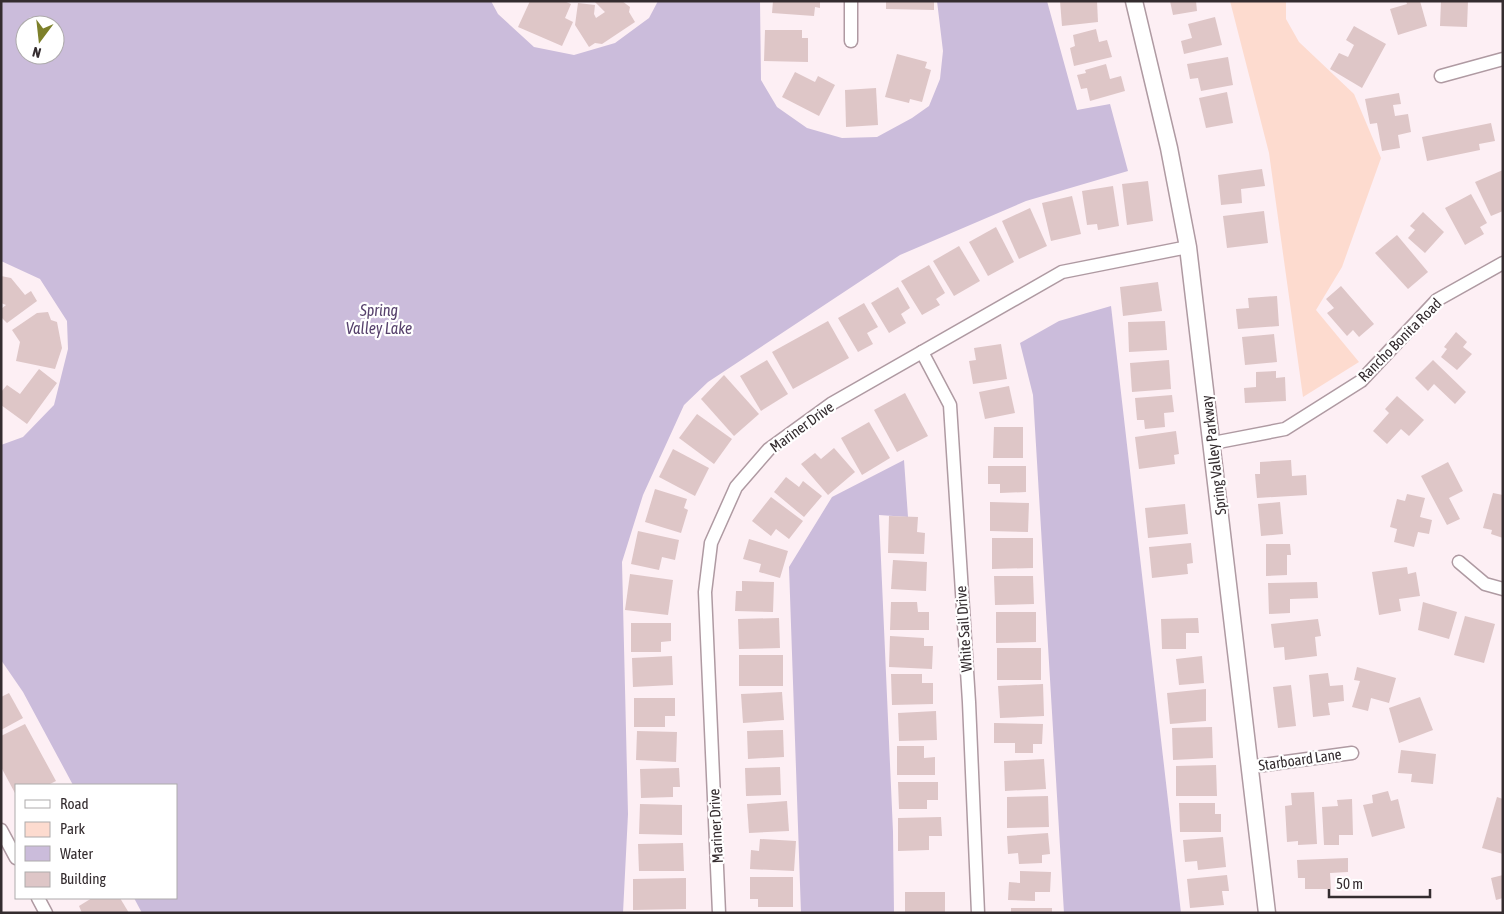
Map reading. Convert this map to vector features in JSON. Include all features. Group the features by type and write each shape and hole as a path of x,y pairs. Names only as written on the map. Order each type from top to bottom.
{"street":[{"path":"851,1 851,41"},
{"name":"Spring Valley Parkway","path":"1134,1 1169,148 1188,246 1213,444 1267,913"},
{"path":"1441,76 1503,59"},
{"name":"Mariner Drive","path":"720,913 705,592 711,543 736,487 769,449 831,404 1062,272 1188,246"},
{"name":"Rancho Bonita Road","path":"1213,444 1285,429 1361,381 1437,300 1503,263"},
{"name":"White Sail Drive","path":"922,352 950,405 969,702 978,913"},
{"path":"1459,562 1485,584 1503,589"},
{"name":"Starboard Lane","path":"1249,766 1352,753"},
{"path":"1,830 15,856"},
{"path":"39,899 46,913"}],"green space":[{"path":"1230,1 1286,1 1286,19 1299,42 1354,94 1381,158 1342,267 1316,310 1359,362 1303,397 1269,153"}],"water":[{"name":"Spring Valley Lake","path":"1,1 491,1 498,14 534,47 574,55 615,43 649,18 658,1 760,1 761,80 777,107 807,128 842,138 877,137 912,118 929,106 940,79 943,51 937,1 1047,1 1077,110 1110,104 1128,171 1026,201 900,255 708,382 684,405 643,495 622,562 628,814 623,913 142,913 135,899 178,899 178,784 72,784 23,692 1,660 1,445 23,437 54,405 68,349 67,321 40,279 1,261"},
{"path":"1111,306 1181,913 1064,913 1033,395 1020,343 1059,321"},
{"path":"904,460 908,517 879,515 893,832 894,913 801,913 789,567 832,497"}],"building":[{"path":"530,1 564,1 571,4 565,18 573,22 562,46 518,27"},
{"path":"594,1 622,1 630,7 629,12 635,22 602,44 595,43 589,47 575,25 578,3 595,5 594,14 596,18 605,12"},
{"path":"773,1 820,1 820,8 815,7 814,16 772,13"},
{"path":"886,1 934,1 934,10 886,9"},
{"path":"1060,1 1097,1 1098,22 1062,26"},
{"path":"1170,1 1196,1 1197,11 1173,15"},
{"path":"1406,1 1420,1 1427,26 1398,35 1390,9 1407,4"},
{"path":"1441,1 1468,1 1467,27 1440,26"},
{"path":"1215,17 1222,45 1184,54 1181,41 1192,38 1188,24"},
{"path":"1354,26 1386,44 1362,88 1330,69 1339,53 1348,57 1354,45 1346,40"},
{"path":"1096,29 1099,42 1107,40 1112,57 1074,66 1070,48 1075,46 1073,35"},
{"path":"765,30 802,30 802,38 808,38 808,62 764,61"},
{"path":"897,54 927,62 925,68 931,70 922,102 910,99 909,103 885,97"},
{"path":"1228,57 1233,85 1201,91 1198,78 1190,79 1187,64"},
{"path":"1106,64 1110,79 1121,76 1125,91 1090,101 1087,88 1081,89 1077,75 1086,73 1085,70"},
{"path":"795,72 815,82 818,76 835,85 819,116 782,97"},
{"path":"876,88 878,125 846,127 845,90"},
{"path":"1227,92 1233,123 1206,128 1199,98"},
{"path":"1399,93 1401,104 1393,105 1395,116 1408,114 1411,132 1398,135 1400,148 1382,151 1377,123 1370,124 1365,99"},
{"path":"1491,123 1495,141 1479,144 1480,150 1427,161 1422,137"},
{"path":"1262,169 1265,186 1241,189 1242,203 1221,205 1218,175"},
{"path":"1503,170 1503,211 1491,216 1475,182"},
{"path":"1148,181 1153,221 1127,225 1122,184"},
{"path":"1113,186 1119,226 1098,230 1097,224 1087,225 1082,191"},
{"path":"1471,194 1487,223 1480,227 1484,234 1465,245 1445,208"},
{"path":"1072,196 1081,234 1051,241 1042,203"},
{"path":"1030,208 1047,246 1019,259 1002,221"},
{"path":"1264,211 1268,243 1227,248 1223,216"},
{"path":"1423,212 1444,232 1425,253 1408,238 1415,230 1410,226"},
{"path":"996,227 1014,262 988,276 969,242"},
{"path":"1397,235 1428,272 1408,289 1375,253"},
{"path":"959,246 980,281 954,296 933,261"},
{"path":"929,265 945,293 936,299 940,305 922,315 901,281"},
{"path":"1,276 11,278 25,295 31,291 37,301 7,323 1,317 1,309 6,305 1,303"},
{"path":"1158,282 1162,311 1123,316 1120,287"},
{"path":"1341,286 1374,324 1359,337 1353,330 1347,336 1327,313 1334,308 1326,299"},
{"path":"898,287 910,308 901,314 906,323 889,333 871,303"},
{"path":"1277,296 1279,326 1238,329 1236,309 1249,308 1248,298"},
{"path":"864,303 878,327 867,333 873,344 858,352 838,318"},
{"path":"48,312 51,320 57,322 62,348 55,369 16,361 20,342 12,330 37,313"},
{"path":"828,321 849,358 793,389 772,352"},
{"path":"1165,321 1167,350 1129,352 1128,322"},
{"path":"1456,332 1467,342 1463,347 1472,354 1457,370 1441,357 1447,349 1444,347"},
{"path":"1274,334 1277,362 1245,365 1242,337"},
{"path":"1001,344 1007,379 973,384 969,361 976,360 974,348"},
{"path":"767,360 788,394 761,411 740,376"},
{"path":"1169,360 1171,389 1132,392 1130,363"},
{"path":"1433,360 1466,392 1455,404 1434,384 1428,391 1415,378"},
{"path":"39,369 57,383 27,424 1,405 1,392 7,385 20,394"},
{"path":"1276,371 1276,378 1285,377 1286,401 1245,403 1244,388 1256,387 1256,372"},
{"path":"724,375 759,414 734,436 701,399"},
{"path":"1009,386 1015,413 985,419 979,392"},
{"path":"905,393 928,436 897,452 874,410"},
{"path":"1172,395 1174,412 1164,413 1165,427 1145,429 1144,420 1137,420 1135,398"},
{"path":"1397,396 1424,420 1409,436 1401,429 1387,444 1373,431 1389,413 1385,409"},
{"path":"697,414 732,439 714,464 679,438"},
{"path":"869,422 890,458 862,475 841,438"},
{"path":"994,427 1023,427 1023,458 993,458"},
{"path":"1176,431 1179,454 1174,455 1175,464 1139,469 1135,437"},
{"path":"834,448 855,472 828,495 801,464 815,453 821,459"},
{"path":"673,449 709,468 695,496 659,477"},
{"path":"1291,460 1292,476 1306,475 1307,495 1257,498 1255,474 1260,474 1260,462"},
{"path":"1448,462 1463,491 1449,498 1460,519 1447,525 1421,476"},
{"path":"988,466 1026,466 1026,492 1000,493 1000,484 988,484"},
{"path":"786,477 799,487 803,481 822,496 804,517 774,492"},
{"path":"655,489 687,499 684,508 688,510 681,533 645,522"},
{"path":"1493,493 1503,495 1503,538 1491,534 1492,530 1483,528"},
{"path":"1407,494 1425,498 1420,517 1432,520 1429,534 1418,532 1414,547 1394,542 1397,529 1390,527 1397,499 1405,501"},
{"path":"771,497 803,521 789,539 776,529 771,536 752,521"},
{"path":"990,502 1029,503 1028,532 990,531"},
{"path":"1280,502 1283,534 1261,536 1258,504"},
{"path":"1185,504 1188,534 1148,538 1145,508"},
{"path":"889,516 918,517 917,532 925,533 924,554 888,553"},
{"path":"638,531 679,540 675,560 662,557 659,570 631,564"},
{"path":"992,538 1033,538 1033,568 992,569"},
{"path":"749,539 788,551 780,578 759,572 761,564 743,559"},
{"path":"1191,543 1193,563 1187,564 1188,574 1152,578 1149,547"},
{"path":"1266,544 1290,544 1291,555 1287,555 1287,575 1266,576"},
{"path":"893,560 927,562 926,591 891,589"},
{"path":"1407,567 1408,574 1416,572 1420,596 1399,599 1401,611 1379,615 1372,572"},
{"path":"630,574 673,580 668,615 625,610"},
{"path":"994,576 1033,576 1034,604 995,605"},
{"path":"742,581 774,582 773,612 735,611 736,591 742,591"},
{"path":"1317,582 1318,598 1290,599 1290,613 1269,614 1268,583"},
{"path":"891,602 917,602 918,612 929,612 929,630 890,630"},
{"path":"1423,602 1457,612 1449,639 1418,630"},
{"path":"996,612 1036,612 1036,642 996,643"},
{"path":"1465,616 1495,624 1484,663 1454,655"},
{"path":"779,618 780,648 739,649 738,619"},
{"path":"1198,618 1199,633 1186,633 1186,649 1162,649 1161,619"},
{"path":"1318,619 1321,636 1315,637 1317,656 1285,660 1284,647 1274,648 1271,624"},
{"path":"631,623 671,623 671,641 661,642 661,652 631,652"},
{"path":"890,636 924,638 924,646 933,646 932,669 889,667"},
{"path":"997,648 1041,648 1041,680 997,680"},
{"path":"739,655 783,655 783,686 739,686"},
{"path":"672,656 673,685 633,687 632,658"},
{"path":"1202,656 1204,683 1179,685 1176,659"},
{"path":"1357,667 1396,678 1389,703 1371,698 1368,711 1352,707 1360,681 1354,680"},
{"path":"1328,673 1330,686 1343,685 1344,701 1328,703 1330,715 1313,717 1309,675"},
{"path":"891,674 922,674 922,683 933,683 933,704 892,705"},
{"path":"1043,684 1044,716 1000,718 998,686"},
{"path":"1291,685 1296,726 1278,728 1273,687"},
{"path":"1206,689 1206,721 1170,724 1167,693"},
{"path":"782,692 784,720 743,723 741,694"},
{"path":"9,693 23,718 1,730 1,697"},
{"path":"1420,697 1433,730 1399,743 1389,708"},
{"path":"634,698 675,698 675,716 665,716 665,727 634,727"},
{"path":"936,711 937,740 899,741 898,713"},
{"path":"994,723 1043,724 1042,744 1033,744 1033,753 1015,753 1015,743 994,743"},
{"path":"25,724 56,781 50,784 15,784 15,793 1,767 1,736"},
{"path":"1212,727 1213,758 1173,760 1172,728"},
{"path":"783,730 784,757 748,759 747,731"},
{"path":"637,731 677,732 676,762 636,760"},
{"path":"897,746 924,746 924,758 935,757 935,775 897,775"},
{"path":"1401,750 1436,754 1433,784 1411,782 1412,774 1398,773"},
{"path":"1044,759 1046,789 1005,791 1004,761"},
{"path":"1216,765 1217,796 1176,796 1176,766"},
{"path":"780,767 781,795 746,796 745,768"},
{"path":"679,768 680,787 673,787 673,797 641,798 640,769"},
{"path":"898,782 938,782 938,800 927,800 927,809 899,809"},
{"path":"1388,791 1391,801 1398,799 1405,828 1372,837 1363,805 1373,803 1372,795"},
{"path":"1314,792 1317,844 1298,845 1298,841 1287,842 1285,806 1292,805 1291,793"},
{"path":"1048,796 1049,827 1007,828 1007,797"},
{"path":"1497,797 1503,799 1503,854 1482,848"},
{"path":"1352,799 1353,835 1339,835 1339,845 1324,845 1322,807 1338,806 1337,800"},
{"path":"787,801 789,831 749,833 747,804"},
{"path":"1179,803 1215,803 1215,814 1221,814 1221,832 1180,832"},
{"path":"640,804 682,805 682,835 639,834"},
{"path":"941,817 942,836 929,836 929,850 898,851 898,818"},
{"path":"1048,833 1050,854 1042,855 1042,863 1019,864 1018,853 1008,854 1007,836"},
{"path":"1223,837 1226,867 1198,870 1197,861 1185,862 1183,840"},
{"path":"760,839 796,841 794,871 750,869 751,850 759,851"},
{"path":"683,843 684,871 639,871 638,844"},
{"path":"1348,858 1348,872 1330,873 1331,889 1305,889 1305,878 1298,878 1297,860"},
{"path":"1020,871 1051,872 1050,892 1035,892 1035,901 1008,900 1009,882 1020,883"},
{"path":"1227,875 1229,891 1222,891 1224,905 1190,908 1187,879"},
{"path":"1503,875 1503,898 1496,900 1491,878"},
{"path":"750,877 793,877 793,907 758,907 758,899 750,899"},
{"path":"686,878 686,909 633,910 633,879"},
{"path":"905,892 945,892 945,913 905,913"},
{"path":"90,899 121,899 129,913 82,913 79,906"},
{"path":"1011,908 1052,908 1052,913 1011,913"}]}
